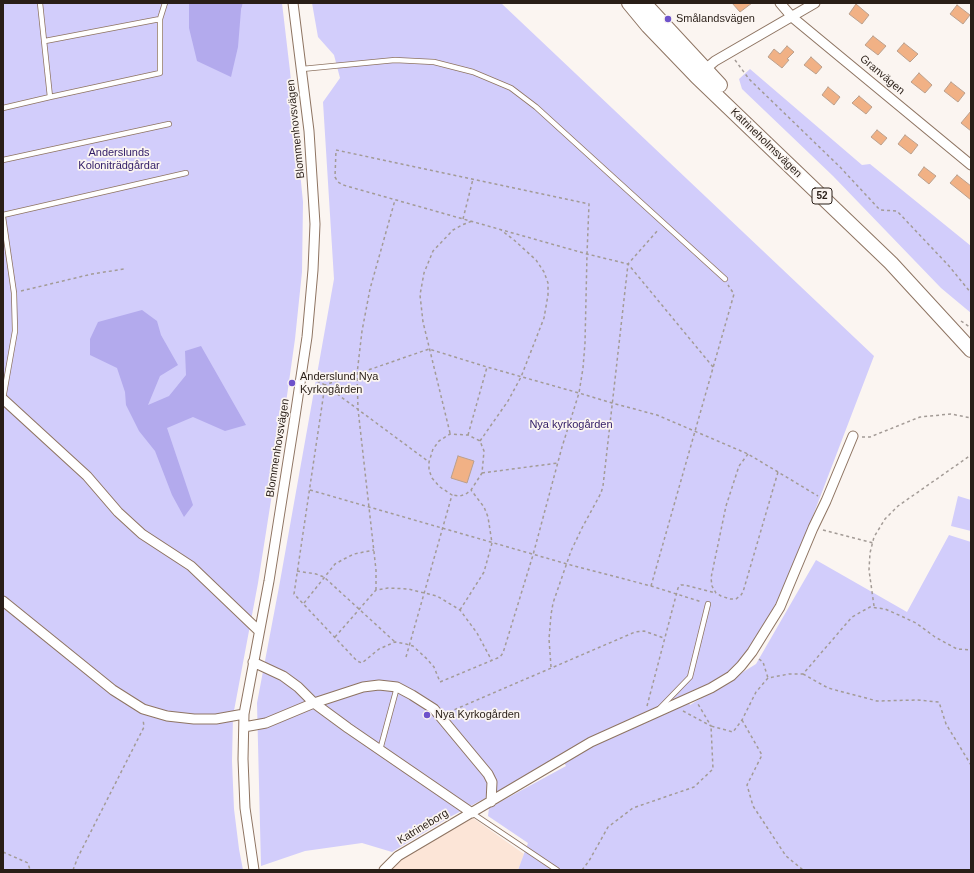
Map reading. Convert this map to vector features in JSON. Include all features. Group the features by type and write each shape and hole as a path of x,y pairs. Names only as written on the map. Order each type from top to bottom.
{"main road":[{"name":"Katrineholmsvägen","path":"629,3 648,26 701,73 896,258 971,336"},
{"name":"Katrineholmsvägen","path":"644,3 701,73 891,263 971,350"}],"street":[{"name":"Blommenhovsvägen","path":"254,870 245,808 243,759 244,714 294,423 306,337 313,270 315,224 314,193 309,131 293,3"},
{"name":"Granvägen","path":"780,3 792,17 971,164"},
{"path":"701,73 715,61 815,3"},
{"path":"3,399 87,476 118,512 142,534 191,566 259,631"},
{"name":"Katrineborg","path":"386,868 398,856 591,742 673,706 711,688 731,676 752,652 780,607 853,436"},
{"path":"3,601 113,690 143,709 167,716 194,719 244,714"},
{"path":"253,662 284,676 314,703 380,750 472,812"},
{"path":"244,727 266,723 314,703 363,687 379,685 397,687 426,704 439,716 488,774 492,782 490,802"}],"lane":[{"path":"40,3 50,97"},
{"path":"3,108 160,73 160,19 165,3"},
{"path":"45,41 160,19"},
{"path":"302,69 394,60 434,62 473,72 505,85 536,107 725,279"},
{"path":"3,160 169,124"},
{"path":"3,399 15,331 14,293 3,216 186,173"},
{"path":"654,714 690,677 708,604"},
{"path":"380,750 397,687"},
{"path":"472,812 557,870"}],"path":[{"path":"733,50 736,61 749,79 840,167 880,210 897,211 949,266 971,293"},
{"path":"297,571 324,577 395,642 409,645 421,652 436,671 440,682 500,657 503,653 533,555 579,393 585,343 587,254 589,204 336,150 335,177 338,182 395,200 587,254 628,264 713,367"},
{"path":"463,219 473,179"},
{"path":"376,590 376,570 358,409 357,374 362,331 370,289 395,200"},
{"path":"450,434 423,322 420,294 424,273 433,251 452,230 472,221"},
{"path":"551,667 549,639 550,615 553,603 582,528 601,493 628,264 665,223"},
{"path":"480,441 508,401 522,377 544,318 548,295 548,283 544,272 536,260 500,229"},
{"path":"14,293 92,274 124,269"},
{"path":"651,586 734,294 725,279"},
{"path":"325,384 429,350 657,415 748,454 826,501"},
{"path":"468,435 487,367"},
{"path":"318,381 325,384 429,462"},
{"path":"325,384 294,594 357,661 362,662 379,649 395,642"},
{"path":"853,436 870,437 920,417 933,415 951,414 971,418"},
{"path":"450,434 468,435 480,441 484,451 482,473 471,490 460,496 452,495 440,487 432,478 429,470 429,462 433,449 439,441 450,434"},
{"path":"716,593 712,586 711,578 726,506 739,466 748,454"},
{"path":"874,606 869,570 870,553 874,537 885,519 898,506 971,455"},
{"path":"482,473 558,463"},
{"path":"644,718 678,588 681,585 685,585 716,593 730,599 736,599 740,596 743,592 778,472"},
{"path":"310,490 533,555 651,586 708,604"},
{"path":"460,610 484,572 492,543 488,517 484,507 471,490"},
{"path":"406,657 452,495"},
{"path":"813,528 872,543"},
{"path":"304,603 335,564 354,554 374,550"},
{"path":"335,637 376,590 388,588 408,589 436,596 460,610 477,633 492,661"},
{"path":"803,674 852,617 874,606 886,609 911,621 957,649 971,650"},
{"path":"439,716 635,632 644,631 664,638"},
{"path":"752,652 763,662 768,678"},
{"path":"673,706 710,726 733,732 742,720 756,692 768,678 789,674 803,674 828,688 877,701 917,700 940,702 946,724 971,765"},
{"path":"582,870 589,861 608,827 633,808 694,787 713,769 710,726 693,696"},
{"path":"73,870 78,857 144,727 143,709"},
{"path":"742,720 762,755 747,785 753,806 786,856 803,870"},
{"path":"3,852 28,863 30,870"}],"shaded area":[{"path":"189,3 243,3 238,47 231,77 197,61 189,28"},
{"path":"142,310 157,321 161,335 178,365 160,376 148,405 169,396 186,375 185,351 201,346 246,425 225,431 193,417 167,428 193,505 184,517 172,495 155,451 139,431 126,405 125,392 117,368 90,355 90,339 98,322"},
{"path":"473,818 524,854 518,870 390,870 401,859"}],"green space":[{"name":"Anderslunds Koloniträdgårdar","path":"3,3 189,3 189,28 241,10 243,3 282,3 303,202 302,272 295,339 283,424 258,583 233,716 232,761 234,809 243,870 3,870"},
{"name":"Nya kyrkogården","path":"312,3 501,3 874,356 801,547 765,625 736,666 724,677 686,696 690,705 756,664 816,560 907,612 949,535 971,542 971,870 518,870 528,843 488,816 489,808 566,766 560,755 506,787 450,817 392,852 362,843 305,851 261,866 257,703 334,279 323,102 340,78 334,55 318,37"},
{"path":"750,69 862,165 870,164 971,246 971,313 941,288 833,176 742,89 739,79"},
{"path":"958,496 971,500 971,531 951,526"}],"building":[{"path":"732,3 752,3 740,12"},
{"path":"856,4 869,15 862,24 849,14"},
{"path":"957,5 970,15 963,24 950,14"},
{"path":"873,36 886,46 878,55 865,45"},
{"path":"904,43 918,54 910,62 897,51"},
{"path":"787,46 794,52 787,59 789,60 782,68 768,57 774,49 780,54"},
{"path":"811,57 822,67 816,74 804,65"},
{"path":"919,73 932,85 925,93 911,82"},
{"path":"951,82 965,93 958,102 944,91"},
{"path":"828,87 840,97 834,105 822,95"},
{"path":"859,96 872,107 866,114 852,103"},
{"path":"971,111 971,131 961,123"},
{"path":"877,130 887,138 881,145 871,137"},
{"path":"905,135 918,145 911,154 898,144"},
{"path":"924,167 936,176 929,184 918,175"},
{"path":"957,175 971,186 971,200 950,183"},
{"path":"458,456 474,461 467,483 451,478"}],"place":[{"name":"Smålandsvägen","path":"668,19"},
{"name":"Anderslund Nya Kyrkogården","path":"292,383"},
{"name":"Nya Kyrkogården","path":"427,715"}]}
